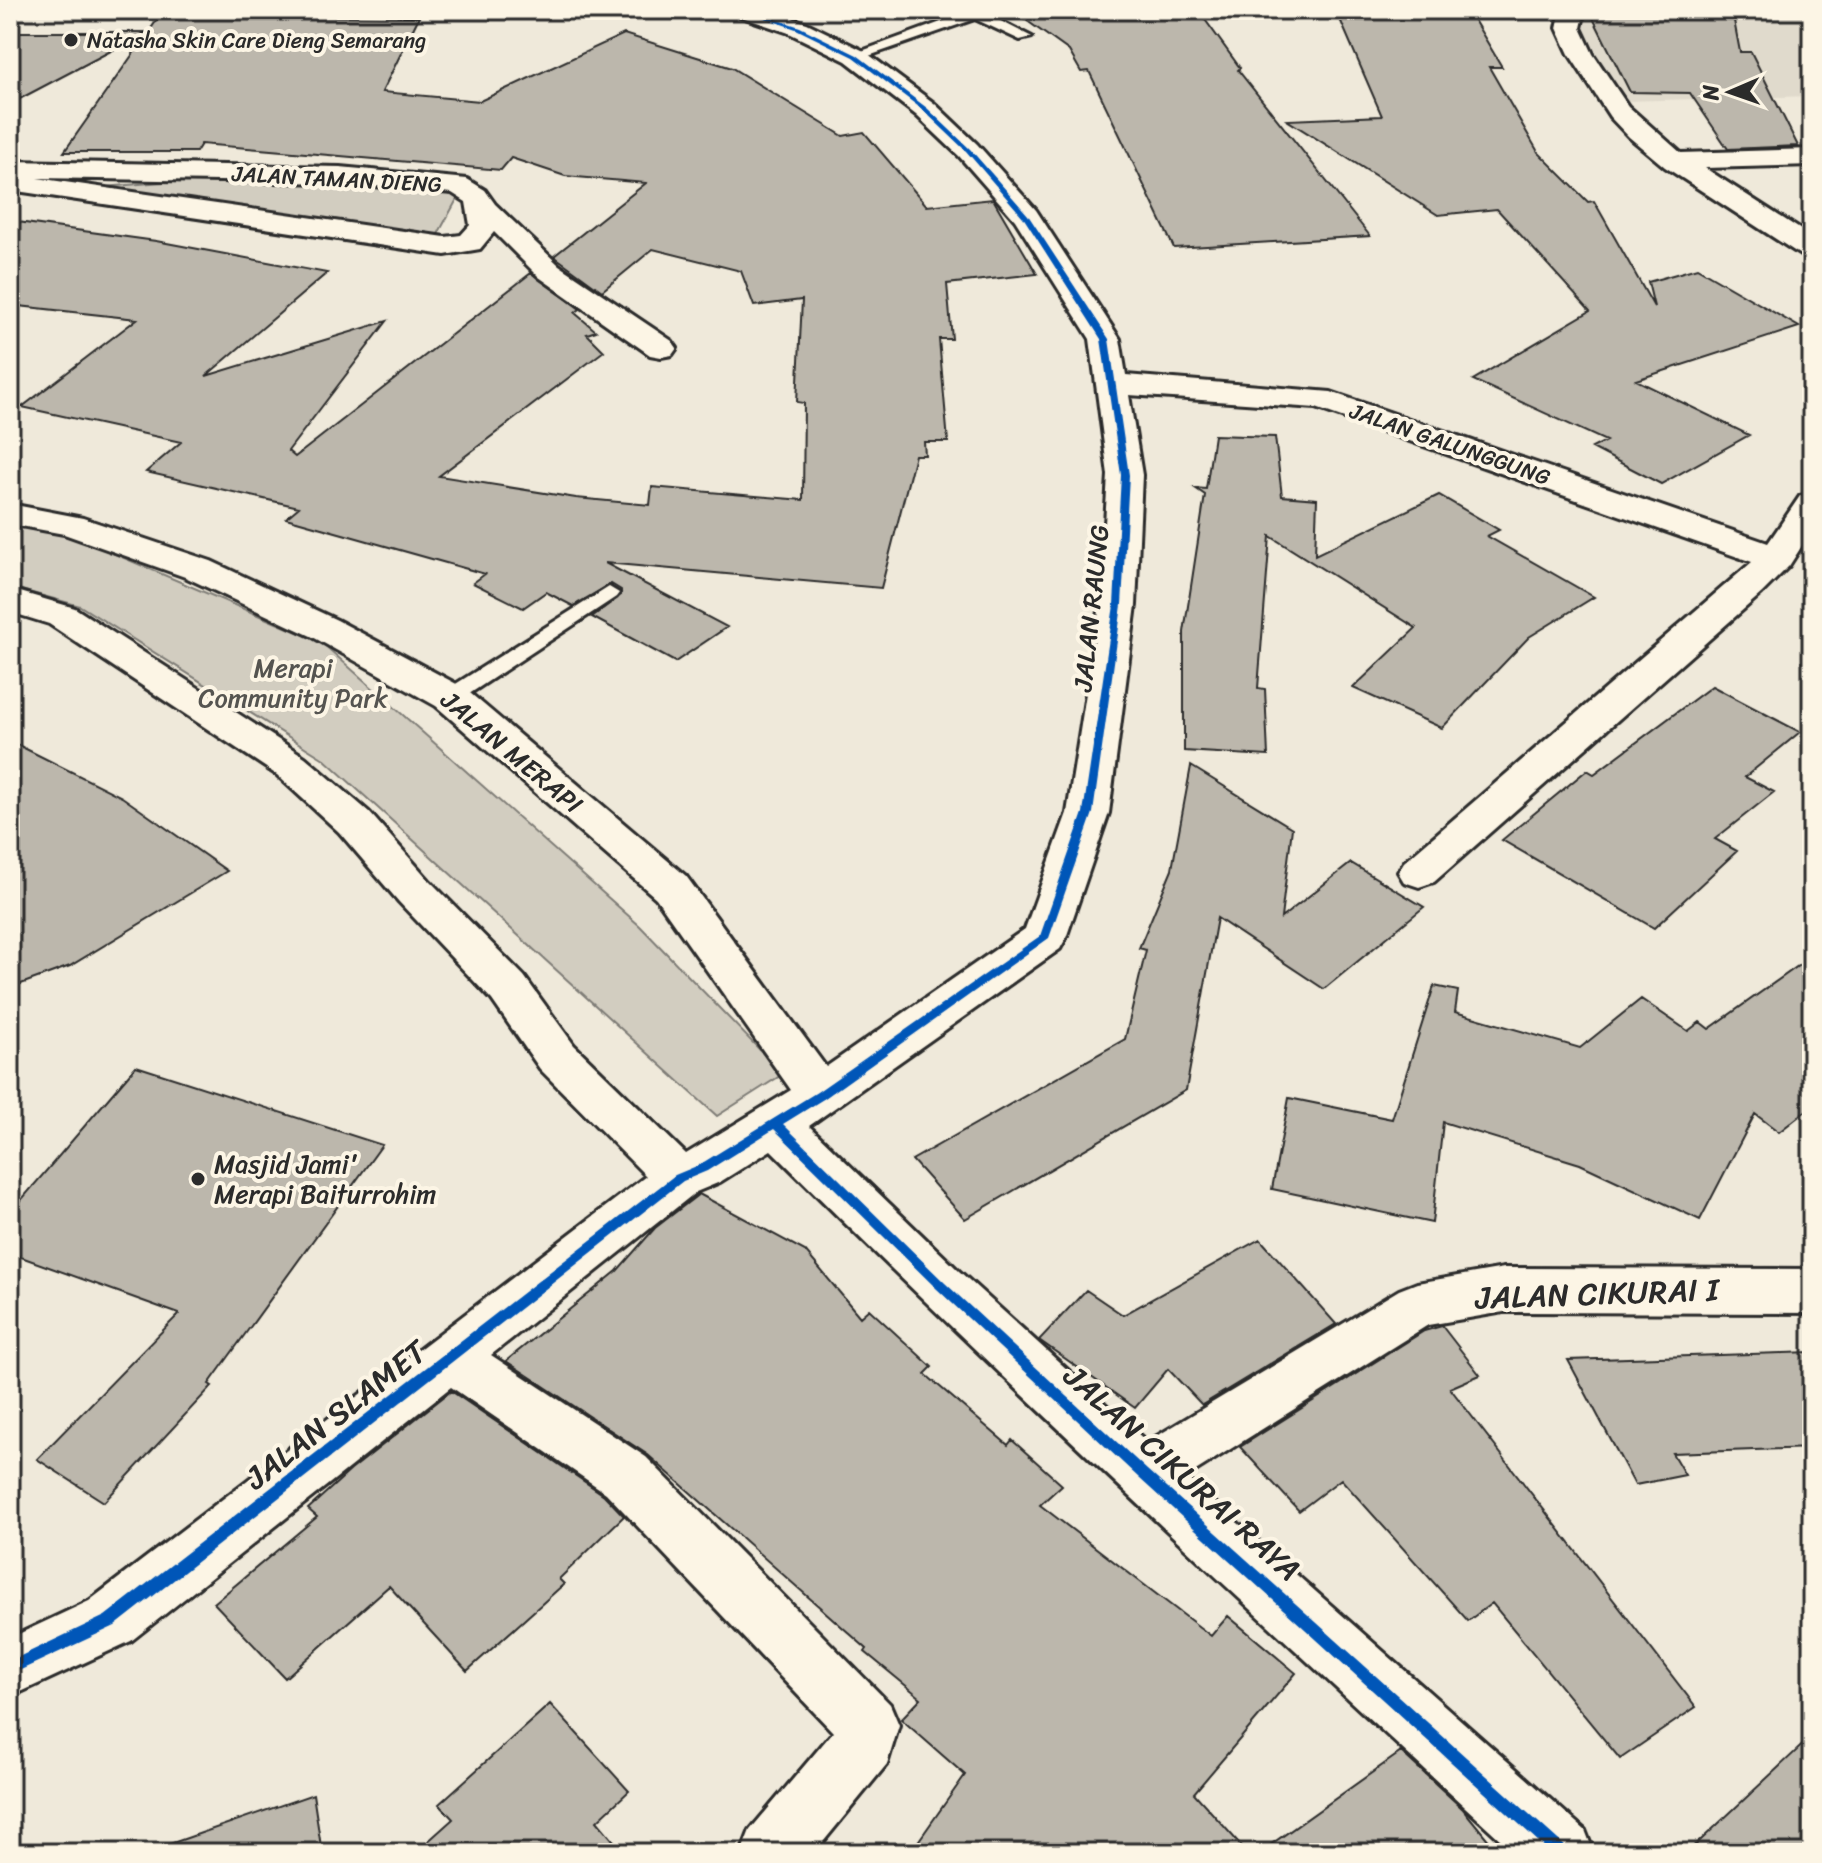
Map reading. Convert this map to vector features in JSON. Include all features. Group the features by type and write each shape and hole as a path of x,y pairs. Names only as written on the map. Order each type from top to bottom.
{"street":[{"name":"JALAN RAUNG","path":"679,1178 703,1168 821,1095 1044,938 1088,813 1118,605 1125,475 1105,339 1026,216 968,150 900,88 855,56 798,28 744,10"},
{"path":"1573,10 1569,28 1581,54 1619,111 1675,161 1812,250"},
{"path":"1675,161 1812,157"},
{"name":"JALAN TAMAN DIENG","path":"10,169 340,175 457,185 475,192 483,203 484,226 470,243 445,246 10,182"},
{"path":"484,209 508,229 542,266 584,298 661,348"},
{"name":"JALAN GALUNGGUNG","path":"1112,384 1320,399 1776,558"},
{"path":"1419,872 1749,585 1776,558 1812,503"},
{"name":"JALAN MERAPI","path":"10,514 71,525 198,569 324,628 450,697 671,887 821,1095"},
{"path":"10,600 62,616 291,766 354,822 414,891 508,988 557,1057 679,1178"},
{"name":"JALAN CIKURAI RAYA","path":"775,1123 941,1286 1143,1474 1562,1853"},
{"name":"JALAN SLAMET","path":"10,1668 110,1621 679,1178"},
{"name":"JALAN CIKURAI I","path":"1143,1474 1417,1305 1504,1290 1812,1291"},
{"path":"451,1358 626,1475 868,1725 865,1742 773,1853"}],"lane":[{"path":"855,56 970,12 1025,37"},
{"path":"450,697 609,593"}],"shaded area":[{"path":"1575,10 1812,10 1812,96 1623,101 1593,61 1575,25"}],"green space":[{"path":"210,178 461,192 437,236 104,187"},
{"name":"Merapi Community Park","path":"10,523 68,534 321,642 640,926 783,1074 717,1116 324,759 80,606 10,587"}],"building":[{"path":"164,10 268,10 266,16 419,17 382,92 480,101 624,34 732,68 843,136 864,132 927,206 993,199 1037,274 947,284 952,339 939,339 948,442 924,442 925,455 915,455 881,588 605,563 727,627 675,662 592,617 621,595 621,590 611,584 573,606 546,592 523,608 473,583 485,574 286,518 299,507 146,472 181,442 22,407 137,319 10,305 10,221 156,241 327,273 206,376 387,321 288,451 295,457 531,273 580,309 575,313 596,331 587,334 604,351 439,476 576,498 650,505 652,487 803,500 804,403 797,402 802,300 754,306 741,271 653,249 602,291 554,256 646,183 565,176 511,158 501,170 201,144 196,152 64,152"},
{"path":"1012,10 1198,10 1240,68 1238,70 1370,236 1174,248 1089,71 1081,72 1069,51"},
{"path":"1336,10 1468,10 1502,67 1489,67 1538,152 1588,202 1594,201 1654,307 1648,282 1697,268 1799,327 1636,380 1749,435 1661,484 1592,448 1606,441 1473,380 1590,311 1497,209 1438,215 1287,120 1382,116"},
{"path":"1589,10 1732,10 1740,52 1751,52 1798,146 1728,149 1690,93 1630,92"},
{"path":"10,32 147,32 10,104"},
{"path":"1214,435 1275,437 1282,496 1317,499 1315,555 1439,495 1499,530 1487,536 1594,597 1529,637 1442,728 1353,688 1416,628 1270,536 1258,688 1265,689 1268,756 1184,751 1184,632 1205,495 1195,488 1206,489"},
{"path":"1712,686 1800,732 1745,777 1774,792 1715,839 1737,851 1654,928 1502,840 1587,770 1594,774"},
{"path":"10,741 122,797 227,871 70,966 10,988"},
{"path":"1191,766 1292,828 1281,918 1351,863 1424,907 1324,989 1217,918 1186,1090 965,1219 912,1160 1125,1039 1146,950 1139,948 1172,869"},
{"path":"1812,956 1812,1106 1779,1132 1755,1114 1700,1220 1580,1164 1443,1122 1432,1223 1272,1189 1289,1098 1392,1119 1434,986 1458,991 1455,1012 1580,1048 1641,999 1688,1031 1700,1022 1709,1029"},
{"name":"Masjid Jami' Merapi Baiturrohim","path":"136,1066 382,1145 209,1384 212,1386 104,1502 37,1459 179,1314 10,1253 10,1213"},
{"path":"699,1194 805,1251 860,1317 869,1309 932,1367 925,1374 1008,1445 1012,1440 1062,1485 1040,1505 1211,1636 1228,1616 1296,1673 1194,1793 1248,1853 910,1853 965,1775 901,1719 921,1698 865,1652 867,1649 648,1455 506,1361 617,1271 655,1228"},
{"path":"1260,1239 1336,1324 1202,1405 1168,1369 1135,1408 1039,1340 1086,1290 1123,1315"},
{"path":"1442,1326 1480,1375 1450,1388 1696,1707 1620,1759 1492,1603 1468,1621 1341,1479 1299,1511 1240,1447 1424,1331"},
{"path":"1812,1352 1812,1448 1672,1453 1685,1475 1635,1485 1568,1360"},
{"path":"451,1391 604,1495 624,1516 559,1579 564,1584 467,1671 389,1586 285,1678 214,1603 317,1517 308,1509 351,1470"},
{"path":"550,1704 629,1791 597,1821 624,1853 415,1853 453,1819 439,1804"},
{"path":"1812,1736 1812,1853 1687,1853"},
{"path":"1401,1752 1463,1809 1499,1853 1259,1853"},
{"path":"313,1794 322,1853 168,1853 167,1845"}],"cycle path":[{"path":"10,1668 110,1621 679,1178 703,1168 821,1095 1044,938 1088,813 1118,605 1125,475 1105,339 1026,216 968,150 925,109 855,56 798,28 744,10"},
{"path":"775,1123 941,1286 1143,1474 1562,1853"}],"place":[{"name":"Natasha Skin Care Dieng Semarang","path":"71,40"},
{"name":"Masjid Jami' Merapi Baiturrohim","path":"198,1179"}]}
